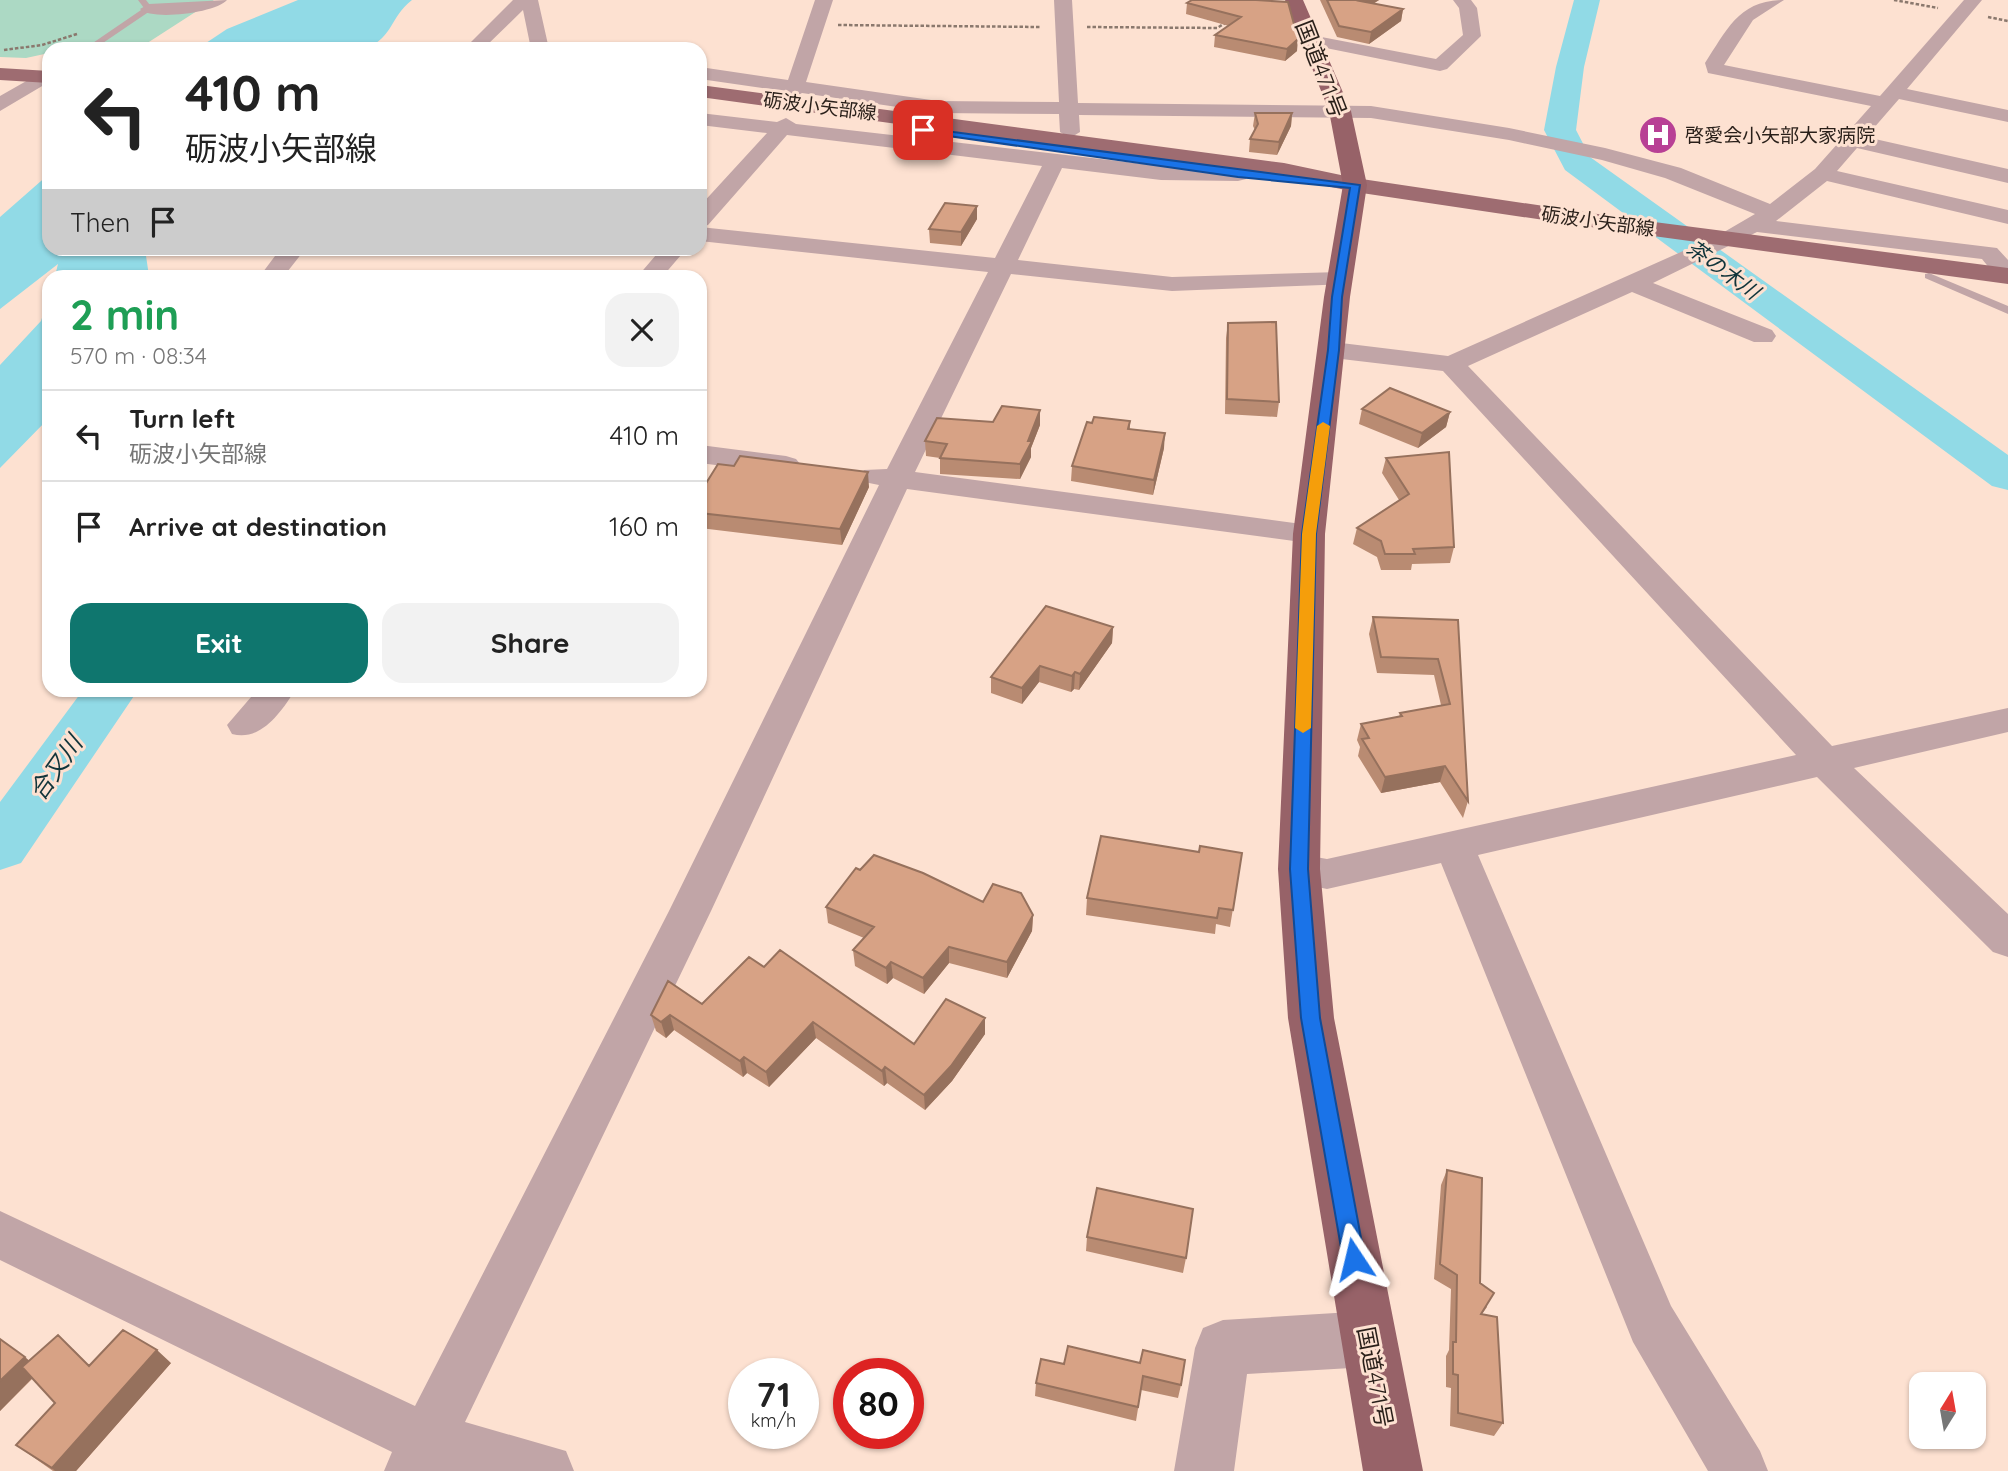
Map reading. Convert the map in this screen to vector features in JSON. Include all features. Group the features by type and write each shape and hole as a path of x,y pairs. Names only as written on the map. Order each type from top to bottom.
{"highway":[{"name":"国道471号","path":"1296,13 1340,111 1355,185 1340,279 1334,350 1309,534 1299,869 1311,1018 1393,1471"}],"main road":[{"path":"0,65 42,72"},
{"path":"0,74 42,73"},
{"name":"砺波小矢部線","path":"707,92 814,104 1059,150 1284,170 1355,185"},
{"name":"砺波小矢部線","path":"707,101 1238,174 1355,185 1727,240 2008,276"}],"street":[{"path":"145,5 208,6 218,0"},
{"path":"480,42 523,0"},
{"path":"529,0 538,42"},
{"path":"794,88 824,0"},
{"path":"420,1456 691,911 897,479 1070,132 1063,0"},
{"path":"1296,13 1440,65 1472,36 1468,8 1462,0"},
{"path":"1774,0 1747,16 1714,64 1715,69 1797,77 1890,98 2008,116"},
{"path":"1334,350 1451,364 1727,240 1763,219 1823,174 1973,0"},
{"path":"707,74 938,107 1371,112 1509,134 1605,154 1673,173 1763,219 1999,254 2008,276"},
{"path":"0,106 42,77"},
{"path":"707,120 1059,150 1161,173 1238,174"},
{"path":"707,212 785,126"},
{"path":"1854,141 2008,176"},
{"path":"1823,174 2008,217"},
{"path":"707,235 1172,284 1340,279"},
{"path":"277,270 288,256"},
{"path":"655,270 668,256"},
{"path":"1632,283 1763,336"},
{"path":"1451,364 1823,760 2008,940"},
{"path":"707,455 1309,534"},
{"path":"245,725 271,697"},
{"path":"1299,869 1327,873 2008,720"},
{"path":"1454,845 1652,1324 1740,1471"},
{"path":"0,1235 420,1456 546,1471"},
{"path":"1204,1471 1223,1348 1368,1339"}],"lane":[{"path":"97,42 145,5"},
{"path":"1929,276 2008,310"}],"path":[{"path":"55,42 81,32"},
{"path":"0,50 42,45"}],"green space":[{"path":"0,0 214,0 149,42 42,42 42,55 26,58 0,57"}],"water":[{"path":"298,0 412,0 377,42 208,42 227,29"},
{"path":"42,180 42,256 146,256 148,270 56,270 58,264 50,270 42,270 42,276 0,309 0,217"},
{"path":"42,318 42,425 0,468 0,365"}],"building":[{"path":"1192,0 1288,2 1298,39 1287,49 1215,35 1241,17 1187,3"},
{"path":"1327,0 1363,0 1360,1 1403,9 1371,32 1339,26"},
{"path":"1255,113 1292,113 1279,142 1250,139 1258,124"},
{"path":"945,203 977,206 961,232 929,229"},
{"path":"1276,322 1279,402 1227,399 1228,323"},
{"path":"1390,388 1450,412 1422,433 1362,409"},
{"path":"1002,406 1040,410 1028,441 1032,441 1020,464 940,458 947,444 925,441 937,418 993,422"},
{"path":"1094,417 1130,421 1128,429 1165,433 1154,480 1072,466 1087,422 1092,423"},
{"path":"1449,452 1454,547 1413,549 1415,554 1385,554 1381,541 1357,528 1409,494 1386,458"},
{"path":"740,456 868,472 840,529 707,514 707,482 718,464 734,466"},
{"path":"1046,606 1113,627 1080,674 1075,672 1072,676 1040,666 1022,688 991,677"},
{"path":"1373,617 1458,620 1468,801 1445,766 1385,777 1362,739 1369,738 1361,724 1402,716 1400,713 1450,704 1438,659 1381,657"},
{"path":"1101,836 1199,852 1200,846 1242,853 1233,910 1219,908 1217,918 1087,898"},
{"path":"874,855 923,873 983,902 993,884 1021,893 1033,915 1007,962 949,947 923,978 891,962 886,968 853,950 874,927 826,907 856,868 860,870"},
{"path":"780,950 914,1044 946,999 985,1018 951,1066 924,1095 885,1067 882,1071 813,1022 766,1072 744,1057 740,1061 670,1015 661,1022 651,1015 668,981 702,1004 749,957 764,967"},
{"path":"1447,1170 1482,1178 1480,1283 1494,1293 1481,1314 1497,1317 1503,1423 1458,1413 1458,1375 1453,1374 1457,1275 1440,1264"},
{"path":"1097,1188 1193,1209 1186,1258 1087,1237"},
{"path":"123,1330 157,1350 52,1468 16,1445 55,1403 22,1367 58,1335 89,1366"},
{"path":"0,1339 25,1357 0,1381"},
{"path":"1068,1346 1140,1363 1143,1350 1185,1360 1181,1385 1143,1376 1138,1407 1036,1383 1041,1359 1064,1364"}],"waterway":[{"name":"茶の木川","path":"1587,0 1570,67 1560,130 1577,163 2008,476"},
{"name":"合又川","path":"0,847 106,697"}],"slow traffic":[{"path":"1303,728 1309,534 1323,426"}],"place":[{"name":"啓愛会小矢部大家病院","path":"1658,135"}],"route":[{"path":"923,130 1238,174 1355,185 1337,297 1334,350 1309,534 1299,869 1311,1018 1354,1259"}]}
